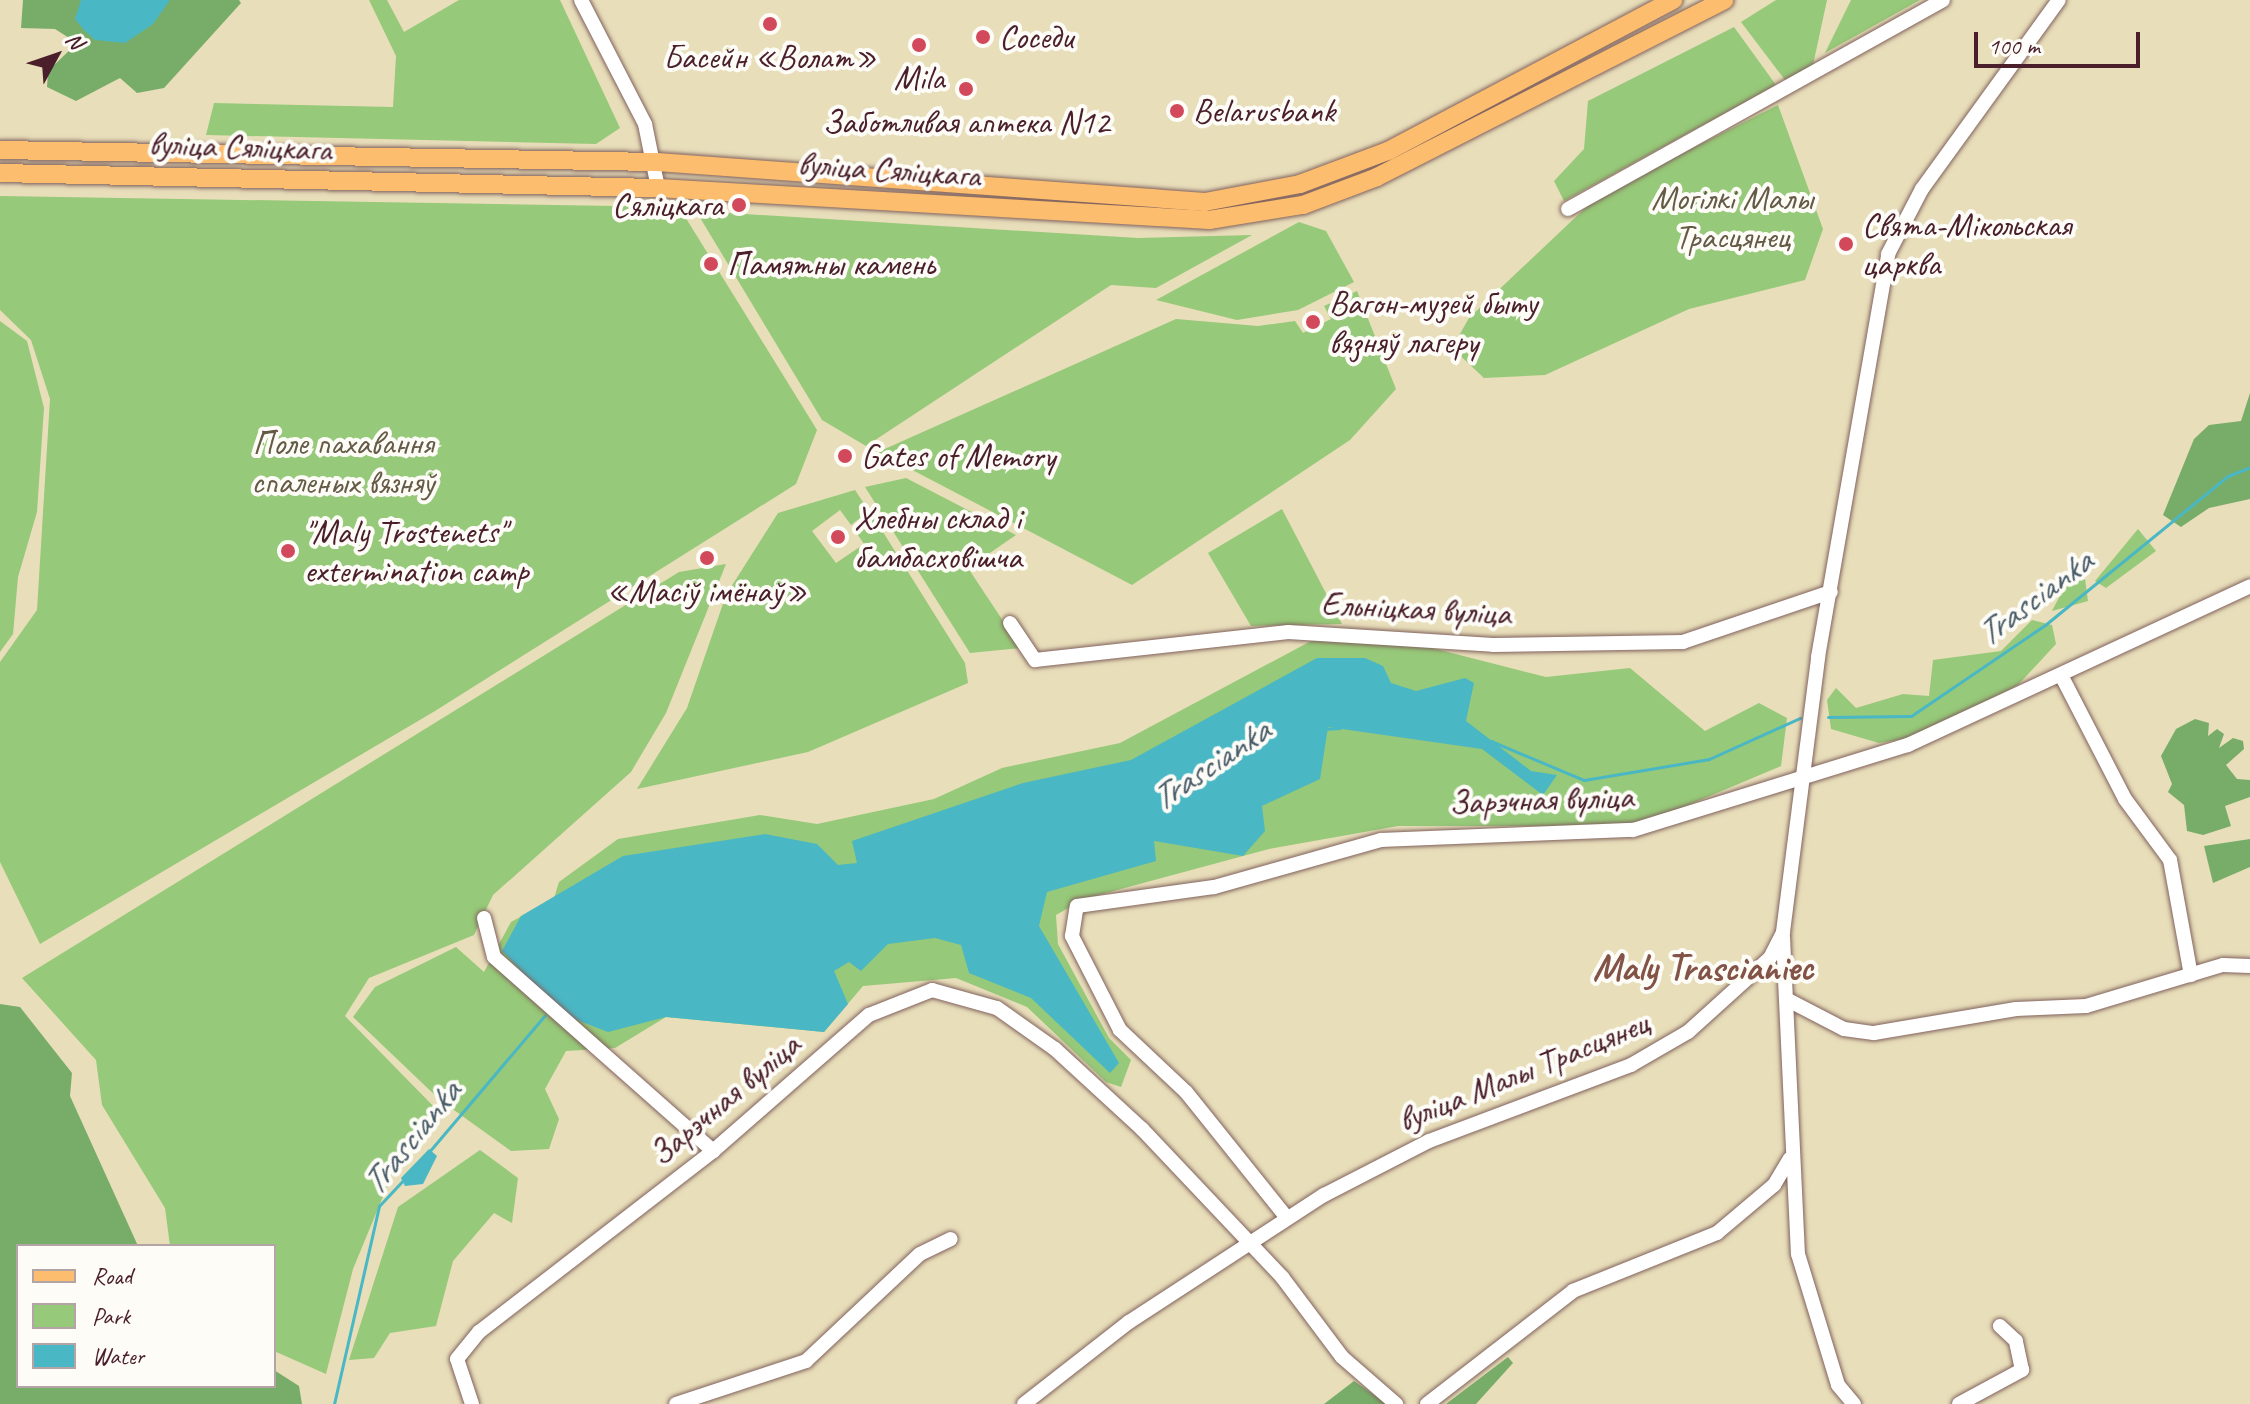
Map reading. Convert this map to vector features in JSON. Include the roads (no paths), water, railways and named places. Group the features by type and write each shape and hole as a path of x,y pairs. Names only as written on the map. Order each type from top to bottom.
{"main road":[{"name":"вуліца Сяліцкага","path":"0,150 89,148 657,162 1089,198 1246,197 1388,151 1673,0"},
{"name":"вуліца Сяліцкага","path":"0,173 658,188 1147,220 1262,213 1377,177 1725,0"},
{"path":"89,148 89,174"}],"street":[{"path":"581,0 645,124 657,162 658,188"},
{"path":"1568,209 1943,0"},
{"path":"1802,774 1891,244 1922,189 2059,0"},
{"name":"Зарэчная вуліца","path":"1287,1218 1186,1092 1120,1030 1072,936 1077,906 1214,887 1381,840 1618,833 1802,774 1908,745 2250,586"},
{"name":"Ельніцкая вуліца","path":"1010,623 1035,660 1301,632 1493,645 1683,642 1831,592"},
{"path":"2061,675 2125,799 2170,860 2191,975"},
{"name":"вуліца Малы Трасцянец","path":"1024,1404 1287,1218 1429,1141 1631,1065 1688,1032 1760,971 1783,932 1802,774"},
{"path":"484,918 494,957 713,1151"},
{"path":"1783,932 1788,1000 1790,1158 1807,1292 1838,1385 1854,1404"},
{"path":"1760,971 1780,981 1788,1000 1844,1029 1874,1033 2016,1009 2086,1006 2191,975 2250,966"},
{"name":"Зарэчная вуліца","path":"472,1404 457,1359 463,1347 713,1151 869,1015 919,992 962,993 997,1008 1090,1083 1248,1243"},
{"path":"1427,1404 1573,1291 1717,1233 1774,1185 1790,1158"},
{"path":"676,1404 806,1361 920,1254 951,1239"},
{"path":"1248,1243 1342,1357 1396,1404"},
{"path":"1959,1404 2022,1370 2016,1341 2000,1326"}],"water":[{"path":"81,0 170,0 153,24 125,43 95,40 84,30 75,19"},
{"path":"1317,658 1365,658 1383,666 1391,683 1416,691 1465,678 1474,683 1466,721 1531,771 1557,775 1543,795 1482,749 1328,727 1320,779 1262,806 1265,831 1243,856 1154,841 1156,861 1047,892 1039,926 1119,1063 1110,1073 1031,998 969,973 961,945 935,938 888,944 861,971 849,962 834,971 848,1004 824,1032 666,1017 608,1032 564,1015 502,951 521,916 623,856 765,834 817,844 838,865 857,863 852,841 1023,783 1131,760"},
{"path":"429,1149 437,1156 423,1184 405,1186 401,1178"}],"waterway":[{"name":"Trascianka","path":"1828,717 1911,716 2045,625 2228,476 2250,467"},
{"name":"Trascianka","path":"1491,741 1584,780 1709,759 1800,718"},
{"name":"Trascianka","path":"1324,729 1340,728"},
{"name":"Trascianka","path":"428,1153 544,1016"},
{"name":"Trascianka","path":"334,1404 379,1206 404,1179"}],"place":[{"name":"Басейн «Волат»","path":"770,24"},
{"name":"Соседи","path":"983,37"},
{"name":"Mila","path":"919,45"},
{"name":"Заботливая аптека N12","path":"966,89"},
{"name":"Belarusbank","path":"1177,111"},
{"name":"Сяліцкага","path":"739,205"},
{"name":"Свята-Мікольская царква","path":"1846,244"},
{"name":"Памятны камень","path":"711,264"},
{"name":"Вагон-музей быту вязняў лагеру","path":"1313,322"},
{"name":"Gates of Memory","path":"845,456"},
{"name":"Хлебны склад і бамбасховішча","path":"838,537"},
{"name":"\"Maly Trostenets\" extermination camp","path":"288,551"},
{"name":"«Масіў імёнаў»","path":"707,558"}],"district":[{"name":"Maly Trascianiec","path":"1703,968"}],"park label":[{"name":"Могілкі Малы Трасцянец","path":"1732,216"},
{"name":"Поле пахавання спаленых вязняў","path":"343,462"}]}
